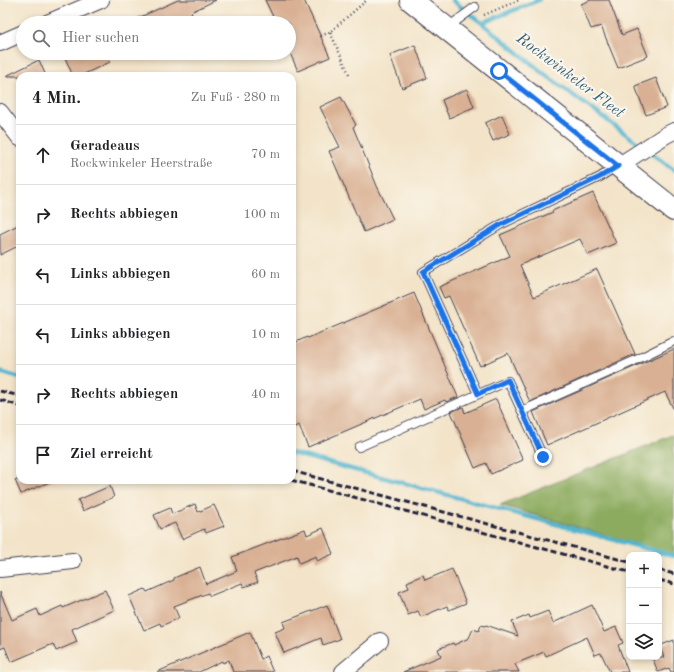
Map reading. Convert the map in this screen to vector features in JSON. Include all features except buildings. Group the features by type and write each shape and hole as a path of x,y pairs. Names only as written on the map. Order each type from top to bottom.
{"main road":[{"path":"411,0 446,28 625,160 674,210"}],"street":[{"path":"63,16 101,0"},
{"path":"0,43 16,36"},
{"path":"0,112 16,133"},
{"path":"625,160 670,133"},
{"path":"0,569 73,561"},
{"path":"343,672 380,641"}],"lane":[{"path":"446,28 475,7"},
{"path":"478,394 423,272 500,225 600,177 625,160"},
{"path":"522,411 634,361 674,341"},
{"path":"359,447 508,380 543,457"}],"path":[{"path":"321,36 330,32 367,0"},
{"path":"483,15 519,0"},
{"path":"330,32 349,74"}],"green space":[{"path":"673,435 674,555 500,505"}],"waterway":[{"name":"Rockwinkeler Fleet","path":"452,0 543,73 642,146"},
{"path":"482,23 539,0"},
{"name":"Rockwinkeler Fleet","path":"648,151 674,170"},
{"path":"0,372 16,377"},
{"path":"296,454 674,556"}],"railway":[{"path":"0,391 16,395"},
{"path":"0,400 16,405"},
{"path":"296,472 626,561"},
{"path":"296,481 626,571"},
{"path":"662,571 674,574"},
{"path":"662,581 674,584"}],"route":[{"path":"499,71 618,166 600,177 500,225 423,272 478,394 508,380 543,457"}]}
